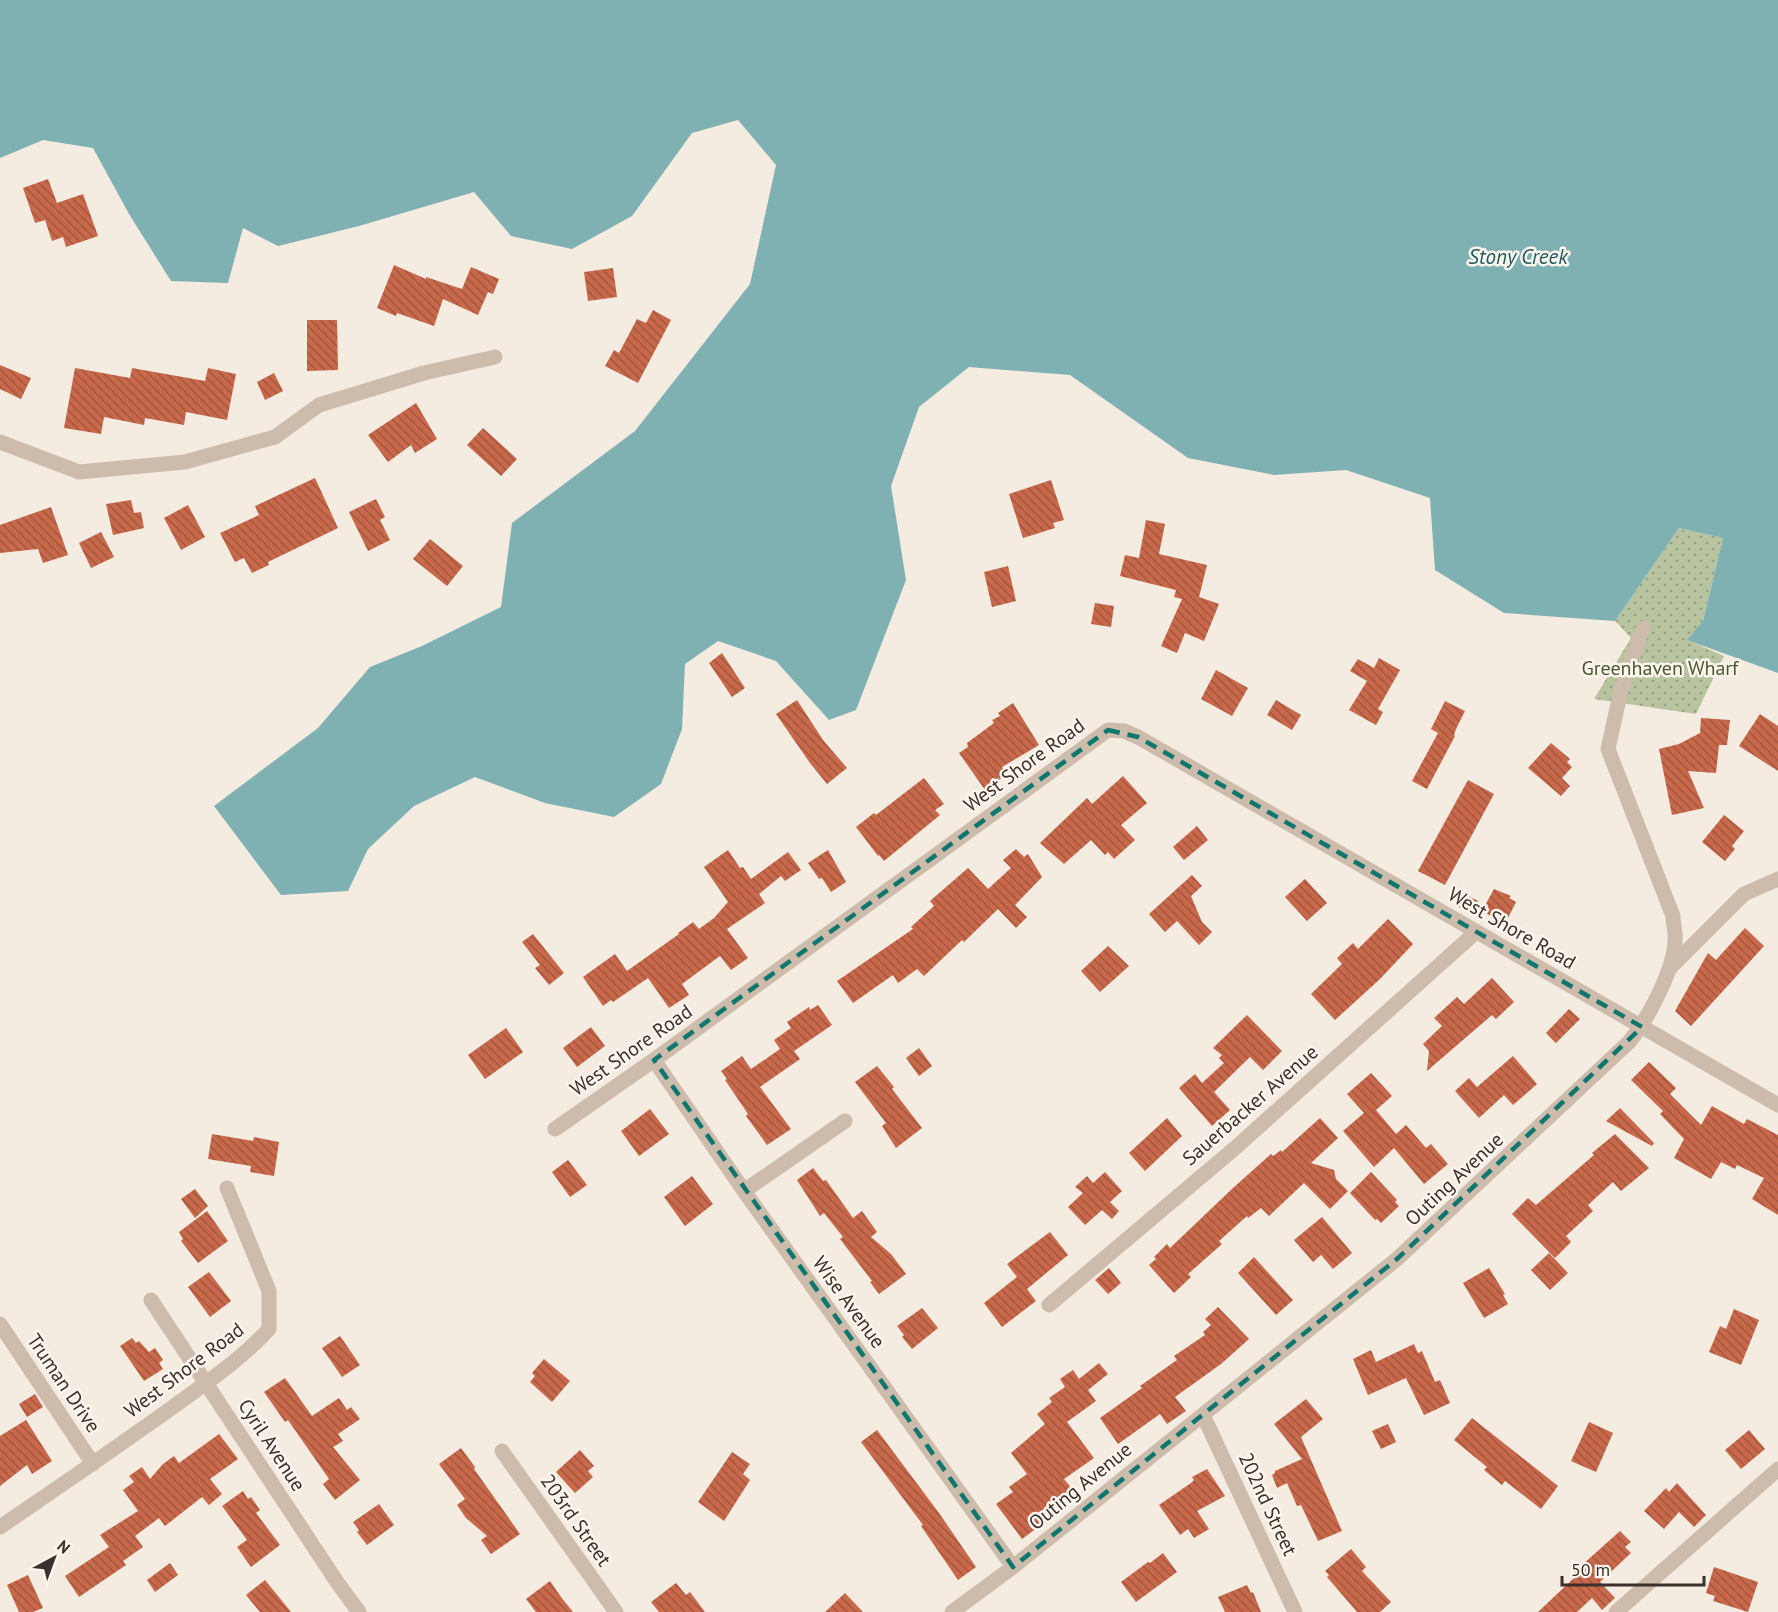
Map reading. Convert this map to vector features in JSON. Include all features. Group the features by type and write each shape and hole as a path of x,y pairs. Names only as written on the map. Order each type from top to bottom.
{"street":[{"path":"0,442 79,472 185,462 275,437 319,405 424,373 495,357"},
{"name":"Outing Avenue","path":"952,1612 1012,1567 1397,1259 1537,1130 1642,1027 1669,969 1676,941 1672,916 1608,750 1621,690 1644,628"},
{"name":"West Shore Road","path":"555,1129 654,1060 1108,730 1124,731 1138,737 1778,1105"},
{"path":"1669,969 1744,894 1778,879"},
{"name":"Sauerbacker Avenue","path":"1049,1305 1233,1149 1476,932"},
{"name":"Wise Avenue","path":"654,1060 744,1191 1012,1567"},
{"path":"744,1191 845,1121"},
{"name":"West Shore Road","path":"0,1527 206,1383 253,1346 269,1329 269,1291 227,1188"},
{"name":"Cyril Avenue","path":"151,1300 359,1612"},
{"name":"Truman Drive","path":"0,1324 93,1464"},
{"name":"202nd Street","path":"1203,1414 1295,1612"},
{"name":"203rd Street","path":"502,1451 616,1612"},
{"path":"1616,1612 1778,1469"}],"highlighted area":[{"path":"1108,730 1138,737 1642,1027 1397,1259 1013,1567 654,1060"}],"green space":[{"name":"Greenhaven Wharf","path":"1679,528 1723,538 1703,621 1688,640 1724,656 1696,714 1594,699 1631,638 1615,621"}],"water":[{"name":"Stony Creek","path":"0,0 1778,0 1778,673 1687,640 1703,621 1723,538 1679,528 1615,621 1504,613 1435,570 1430,498 1346,470 1274,475 1188,458 1070,375 969,367 919,407 891,486 906,580 856,710 829,720 776,661 718,641 685,664 682,729 661,784 614,817 545,803 475,777 414,806 368,849 348,891 281,895 214,806 318,728 370,667 422,646 501,607 512,523 635,431 750,284 776,165 738,120 692,133 632,216 572,249 511,236 474,192 359,226 278,246 243,228 228,283 171,281 129,214 93,148 43,140 0,158"}],"building":[{"path":"48,179 57,203 83,194 98,236 66,247 63,237 52,241 45,220 35,223 23,188"},
{"path":"394,265 426,279 426,277 462,289 471,267 499,279 493,294 488,292 478,315 443,299 434,326 397,313 396,316 377,308"},
{"path":"613,268 617,297 588,301 584,272"},
{"path":"653,310 671,320 638,383 605,366 614,350 619,353 637,319 646,323"},
{"path":"307,320 337,320 338,370 307,371"},
{"path":"0,365 31,378 21,399 0,389"},
{"path":"75,368 130,378 132,368 205,381 208,368 236,374 227,420 186,412 184,425 145,418 144,425 104,417 101,434 64,428"},
{"path":"274,373 283,391 265,400 257,382"},
{"path":"416,403 437,439 415,453 411,445 388,462 368,435"},
{"path":"483,428 517,459 501,476 467,445"},
{"path":"315,478 338,528 268,562 269,565 252,573 244,558 235,562 220,533 259,515 255,506"},
{"path":"1051,480 1064,520 1053,523 1055,528 1023,538 1009,494"},
{"path":"376,499 385,517 380,520 390,540 368,551 349,512"},
{"path":"131,500 134,513 141,512 144,528 113,535 106,504"},
{"path":"188,505 205,537 181,550 164,518"},
{"path":"51,507 68,555 43,563 38,549 0,553 0,525"},
{"path":"1146,520 1165,524 1159,554 1207,565 1199,597 1219,604 1204,641 1185,633 1177,653 1161,646 1182,599 1174,597 1176,590 1120,576 1125,555 1139,558"},
{"path":"101,532 114,557 91,568 79,543"},
{"path":"430,539 463,566 447,586 413,559"},
{"path":"1008,566 1016,601 992,607 984,572"},
{"path":"1095,603 1114,606 1111,627 1091,624"},
{"path":"722,653 745,688 732,697 709,663"},
{"path":"1379,658 1400,670 1378,709 1383,712 1376,725 1349,710 1367,681 1350,671 1358,659 1374,668"},
{"path":"1216,670 1248,688 1232,716 1201,699"},
{"path":"797,700 823,740 847,768 827,784 776,714"},
{"path":"1276,700 1301,715 1292,730 1267,715"},
{"path":"1445,701 1465,711 1455,736 1427,789 1412,781 1438,733 1431,729"},
{"path":"1013,703 1039,745 1002,767 1007,774 985,790 959,753 968,747 967,743 994,723 992,720 1000,716 998,713"},
{"path":"1760,714 1778,726 1778,771 1739,746"},
{"path":"1701,718 1730,720 1727,745 1719,745 1716,773 1688,771 1704,808 1672,815 1659,749 1679,744 1700,733"},
{"path":"1551,743 1570,759 1567,762 1572,767 1562,778 1570,786 1561,796 1528,768"},
{"path":"1123,776 1147,803 1121,825 1135,840 1114,859 1108,852 1105,855 1091,840 1064,864 1040,843 1087,798 1092,804"},
{"path":"924,778 944,804 935,810 940,815 884,861 856,827 874,813 876,815"},
{"path":"1468,780 1494,794 1445,885 1418,871"},
{"path":"1724,815 1744,831 1732,846 1735,849 1725,861 1702,842"},
{"path":"1197,826 1208,840 1184,860 1173,847"},
{"path":"1016,849 1024,857 1028,854 1042,877 1015,905 1027,917 1016,928 998,909 924,976 917,969 898,983 893,975 853,1003 837,981 913,929 911,927 934,906 930,901 968,868 988,889 1011,868 1003,860"},
{"path":"728,850 751,879 788,852 801,870 785,881 781,876 759,894 765,903 727,929 748,958 731,970 720,956 682,984 689,995 669,1008 648,978 613,1002 611,1000 603,1006 583,977 615,954 627,971 693,922 699,929 714,918 728,902 704,867"},
{"path":"828,850 846,882 831,892 808,863"},
{"path":"1192,875 1202,886 1191,896 1202,922 1212,932 1199,945 1177,921 1165,932 1149,914"},
{"path":"1305,879 1327,903 1307,921 1285,897"},
{"path":"1494,889 1511,896 1509,898 1516,902 1508,918 1504,916 1500,921 1482,911"},
{"path":"1461,892 1478,901 1472,914 1455,905"},
{"path":"1388,919 1413,944 1380,979 1335,1020 1311,994 1342,964 1337,958 1353,943 1358,949"},
{"path":"1745,928 1764,946 1691,1026 1675,1011 1708,953 1716,960"},
{"path":"533,934 564,973 549,985 535,968 540,965 522,942"},
{"path":"1108,946 1129,966 1100,992 1081,971"},
{"path":"1492,978 1514,1002 1496,1019 1492,1015 1427,1071 1429,1051 1423,1044 1442,1026 1434,1018 1457,997 1464,1004"},
{"path":"818,1005 832,1025 794,1051 800,1059 760,1087 791,1129 767,1145 746,1116 748,1114 721,1071 742,1056 751,1069 780,1049 774,1040 791,1028 787,1022 809,1007 810,1010"},
{"path":"1569,1009 1580,1019 1556,1043 1546,1033"},
{"path":"1247,1015 1282,1051 1263,1070 1250,1057 1214,1092 1230,1110 1212,1126 1179,1088 1195,1074 1202,1083 1224,1063 1219,1058 1222,1055 1213,1048"},
{"path":"591,1027 605,1046 577,1067 563,1048"},
{"path":"506,1028 523,1052 485,1079 468,1055"},
{"path":"919,1048 932,1066 919,1076 906,1058"},
{"path":"1513,1056 1537,1084 1513,1105 1504,1095 1479,1118 1455,1091 1469,1078 1477,1087"},
{"path":"1649,1062 1676,1088 1670,1094 1701,1125 1712,1106 1744,1124 1747,1119 1778,1135 1778,1215 1752,1199 1764,1178 1737,1165 1735,1169 1721,1162 1711,1179 1674,1158 1684,1139 1660,1114 1663,1111 1631,1080"},
{"path":"877,1066 922,1128 896,1148 882,1126 886,1123 855,1082"},
{"path":"1371,1073 1392,1096 1376,1110 1396,1134 1406,1125 1426,1148 1431,1144 1448,1164 1424,1184 1394,1148 1374,1167 1343,1131 1364,1113 1347,1094"},
{"path":"1620,1108 1654,1143 1652,1146 1606,1121"},
{"path":"650,1109 669,1134 639,1156 621,1131"},
{"path":"1167,1118 1182,1136 1145,1171 1129,1153"},
{"path":"1320,1118 1338,1138 1311,1163 1334,1170 1336,1179 1348,1191 1330,1209 1304,1183 1269,1216 1261,1208 1248,1218 1247,1216 1219,1241 1222,1244 1188,1274 1191,1277 1174,1293 1149,1265 1156,1259 1154,1257 1167,1244 1170,1248 1271,1154 1273,1156 1281,1150 1282,1152"},
{"path":"212,1134 253,1141 254,1137 279,1142 274,1176 250,1172 251,1166 208,1159"},
{"path":"1615,1134 1649,1168 1621,1191 1613,1182 1588,1205 1593,1211 1566,1236 1571,1242 1555,1258 1512,1214 1528,1198 1536,1205"},
{"path":"568,1160 587,1185 570,1197 552,1172"},
{"path":"813,1168 823,1181 826,1180 853,1218 862,1211 877,1232 871,1237 891,1254 906,1274 879,1294 870,1282 872,1281 840,1239 843,1237 824,1213 820,1216 797,1180"},
{"path":"1105,1172 1122,1191 1110,1202 1119,1211 1112,1219 1102,1210 1085,1225 1068,1207 1083,1193 1075,1187 1087,1176 1093,1183"},
{"path":"1371,1172 1397,1200 1395,1202 1399,1206 1381,1223 1375,1220 1350,1193"},
{"path":"692,1176 713,1204 685,1226 664,1197"},
{"path":"195,1189 208,1206 195,1218 181,1199"},
{"path":"207,1211 228,1241 198,1263 181,1241 183,1239 179,1232"},
{"path":"1322,1217 1352,1253 1333,1269 1321,1255 1313,1262 1294,1240"},
{"path":"1050,1232 1068,1255 1027,1289 1036,1301 1002,1327 984,1303 1017,1277 1007,1264"},
{"path":"1549,1253 1568,1273 1550,1290 1531,1270"},
{"path":"1254,1257 1293,1300 1276,1315 1238,1273"},
{"path":"1109,1268 1121,1283 1108,1294 1095,1280"},
{"path":"1489,1268 1505,1294 1503,1295 1508,1304 1484,1318 1463,1283"},
{"path":"209,1272 231,1301 210,1317 188,1287"},
{"path":"1218,1307 1249,1339 1221,1364 1175,1397 1186,1411 1167,1424 1160,1414 1118,1444 1100,1418 1177,1360 1174,1356 1205,1335 1203,1332 1211,1325 1205,1319"},
{"path":"922,1308 938,1328 912,1349 902,1337 904,1335 897,1326"},
{"path":"1734,1309 1759,1320 1741,1365 1709,1352 1720,1326 1726,1329"},
{"path":"340,1336 360,1365 342,1377 322,1348"},
{"path":"132,1338 136,1343 139,1341 149,1352 155,1348 163,1360 159,1363 163,1369 144,1381 120,1346"},
{"path":"1414,1344 1418,1353 1422,1351 1435,1382 1440,1380 1450,1403 1424,1415 1406,1378 1368,1395 1353,1359 1371,1350 1376,1362"},
{"path":"544,1359 570,1381 552,1402 530,1382 535,1376 532,1373"},
{"path":"1099,1363 1108,1374 1088,1390 1096,1401 1067,1422 1094,1458 1064,1479 1074,1491 1037,1519 1041,1525 1022,1539 996,1504 1013,1492 1009,1487 1027,1474 1011,1453 1045,1424 1037,1414 1052,1402 1049,1398 1065,1387 1060,1379 1073,1370 1079,1379"},
{"path":"285,1378 312,1416 339,1398 347,1410 351,1407 360,1419 338,1434 343,1441 333,1447 360,1480 335,1500 323,1484 329,1479 288,1420 285,1422 264,1392"},
{"path":"35,1394 43,1407 27,1417 19,1404"},
{"path":"1306,1399 1323,1419 1301,1437 1342,1531 1318,1541 1301,1505 1297,1506 1287,1483 1277,1488 1272,1475 1275,1471 1302,1459 1274,1424"},
{"path":"1472,1418 1558,1486 1541,1509 1505,1481 1502,1485 1484,1470 1487,1467 1454,1440"},
{"path":"26,1420 52,1461 32,1474 27,1465 0,1486 0,1436"},
{"path":"1589,1422 1613,1433 1596,1472 1571,1461"},
{"path":"1388,1424 1396,1442 1381,1449 1372,1431"},
{"path":"877,1430 976,1567 958,1580 921,1526 923,1525 861,1442"},
{"path":"1749,1430 1765,1449 1741,1469 1725,1450"},
{"path":"219,1434 238,1459 210,1479 222,1494 209,1505 202,1497 165,1526 159,1518 135,1536 143,1547 123,1561 126,1565 79,1597 65,1576 109,1547 100,1535 138,1511 123,1490 134,1482 129,1476 142,1467 150,1479 163,1464 174,1456 179,1463"},
{"path":"461,1448 520,1534 491,1554 481,1540 487,1536 466,1518 457,1505 465,1499 439,1464"},
{"path":"580,1450 594,1466 588,1471 593,1477 575,1493 556,1472"},
{"path":"732,1452 750,1464 743,1474 750,1480 724,1521 698,1502"},
{"path":"1207,1469 1225,1496 1197,1511 1209,1529 1194,1538 1188,1529 1180,1535 1159,1505 1191,1483 1194,1480 1192,1477"},
{"path":"1677,1483 1706,1515 1694,1527 1679,1512 1664,1529 1644,1511 1666,1488 1669,1492"},
{"path":"243,1491 248,1499 251,1497 260,1510 256,1513 280,1545 251,1567 237,1547 247,1540 222,1506"},
{"path":"379,1504 394,1525 367,1545 353,1522"},
{"path":"1620,1531 1631,1542 1625,1547 1631,1553 1600,1582 1615,1598 1602,1610 1592,1598 1577,1612 1538,1612 1575,1577 1572,1574"},
{"path":"1351,1549 1366,1567 1362,1571 1391,1602 1380,1612 1357,1612 1327,1577 1329,1575 1325,1571"},
{"path":"1163,1553 1177,1572 1136,1602 1121,1582"},
{"path":"170,1563 178,1575 155,1592 147,1580"},
{"path":"1714,1567 1758,1582 1748,1612 1713,1601 1715,1596 1706,1593"},
{"path":"28,1575 43,1608 33,1612 19,1612 7,1585"},
{"path":"265,1580 291,1612 260,1612 246,1595"},
{"path":"550,1581 573,1612 536,1612 526,1599"},
{"path":"676,1583 686,1595 690,1592 705,1612 659,1612 651,1602"},
{"path":"1247,1585 1251,1593 1253,1592 1261,1612 1225,1612 1218,1597"},
{"path":"845,1593 863,1612 825,1612"}]}
